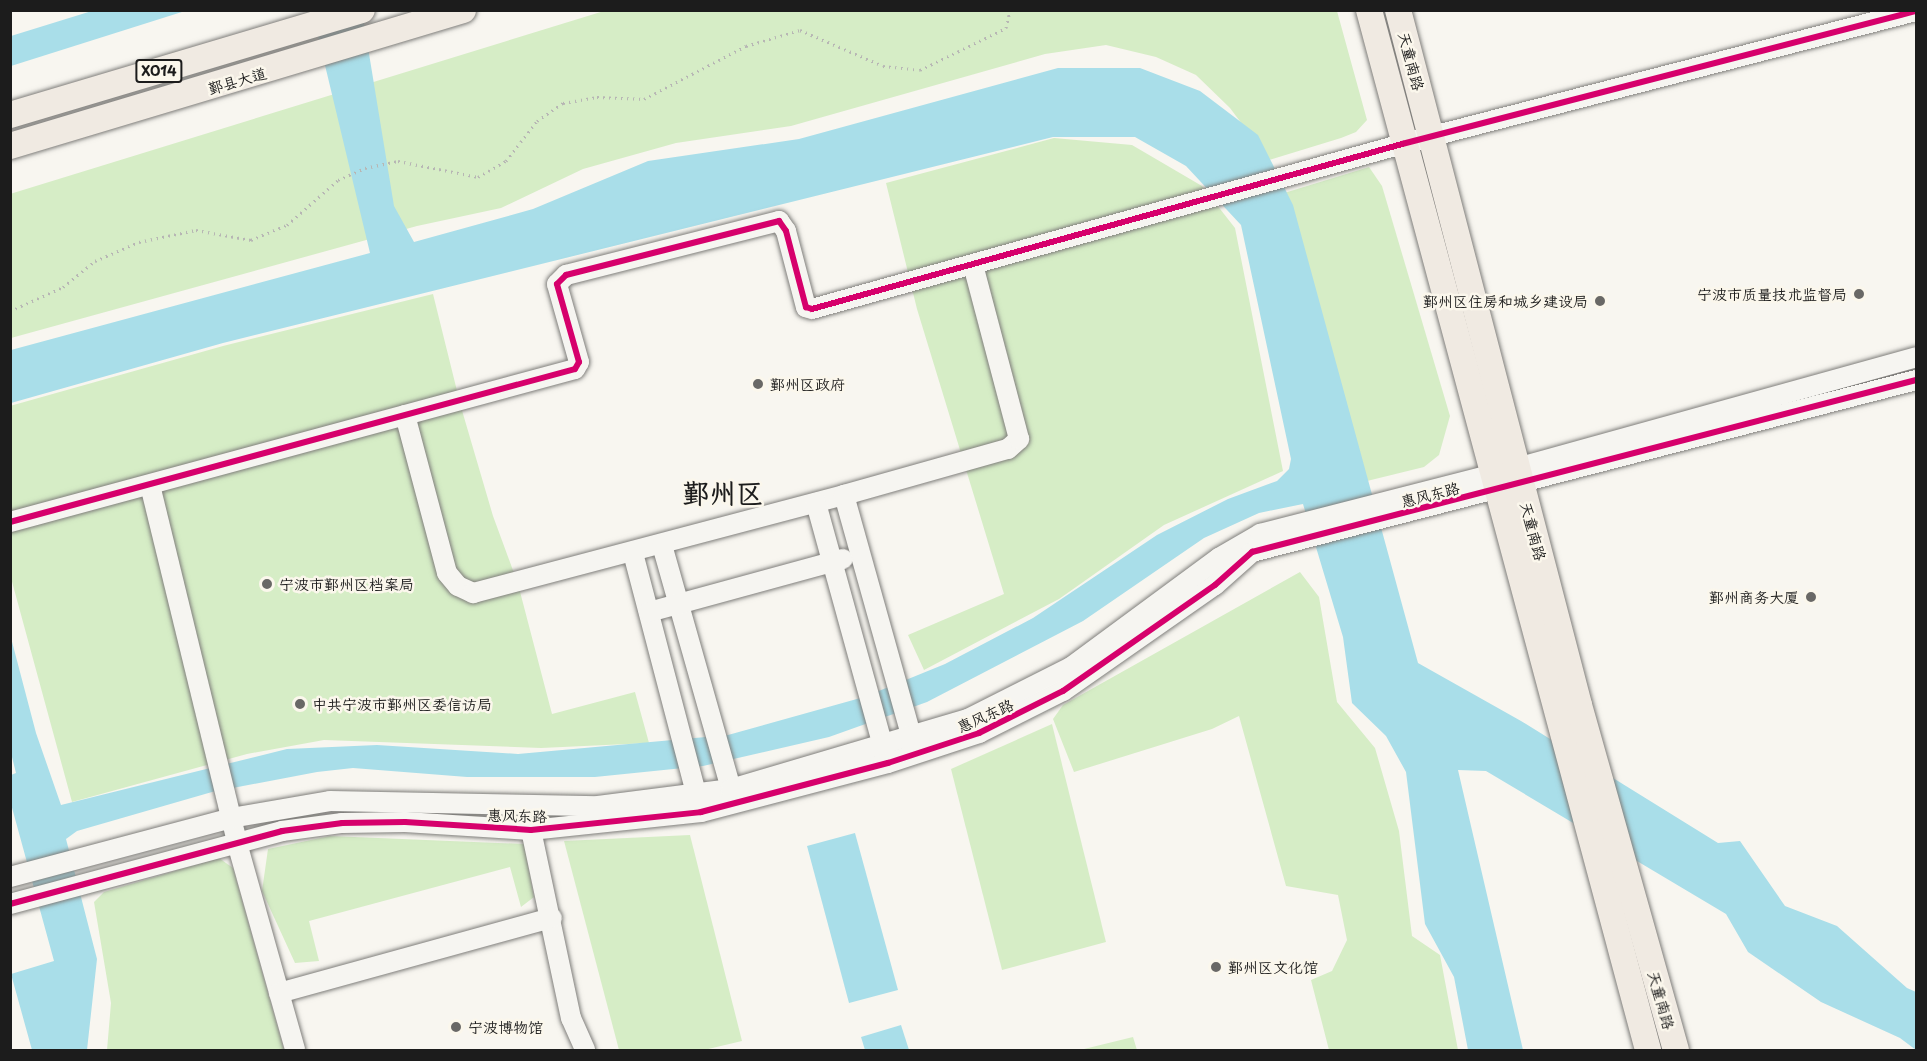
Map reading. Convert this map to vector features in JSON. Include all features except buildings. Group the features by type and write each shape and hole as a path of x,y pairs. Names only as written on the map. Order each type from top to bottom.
{"main road":[{"name":"鄞县大道","path":"10,115 362,10"},
{"name":"鄞县大道","path":"10,146 307,59 463,10"},
{"name":"天童南路","path":"1369,10 1402,144 1647,1050"},
{"name":"天童南路","path":"1398,10 1579,705 1676,1050"}],"street":[{"path":"10,522 575,369 579,362 557,284 566,275 779,221 786,231 806,307 812,309 1203,203 1402,144 1917,11"},
{"path":"405,415 447,573 458,586 473,593 633,553 1008,449 1019,439 973,265"},
{"name":"惠风东路","path":"1519,476 1917,357"},
{"name":"惠风东路","path":"10,904 237,843 342,823 405,822 531,830 699,804 886,755 914,746 1071,667 1219,558 1260,534 1301,529 1380,511 1917,380"},
{"path":"150,484 237,843 295,1050"},
{"path":"844,495 914,746"},
{"path":"816,503 886,755"},
{"path":"662,545 733,796"},
{"path":"633,553 699,804"},
{"path":"649,612 860,554"},
{"name":"惠风东路","path":"10,877 231,818 330,801 598,806 699,804"},
{"path":"531,830 552,918 571,1018 585,1050"},
{"path":"279,993 552,918"}],"path":[{"path":"10,311 63,287 95,261 139,242 196,230 251,240 287,225 338,180 365,168 398,161 478,177 506,161 537,121 563,103 597,98 644,99 746,46 800,30 839,44 883,66 920,70 1006,28 1010,10"}],"green space":[{"path":"604,11 1337,11 1367,120 1356,132 1269,160 1230,108 1196,75 1156,57 1106,45 1045,54 791,126 676,143 583,169 501,208 417,226 11,338 10,194"},
{"path":"1054,138 1132,145 1202,186 1235,228 1283,471 1164,525 1059,599 924,670 908,635 1004,594 917,309 886,183"},
{"path":"1369,167 1382,186 1450,416 1439,455 1424,467 1367,481 1281,194"},
{"path":"433,294 461,407 493,516 518,584 552,714 635,692 649,743 541,748 324,740 247,754 72,802 11,578 10,406 223,346"},
{"path":"1300,572 1319,597 1337,702 1375,748 1399,831 1412,936 1440,955 1458,1050 1329,1050 1311,980 1332,971 1347,940 1338,895 1286,886 1239,716 1212,729 1074,772 1053,719 1063,705"},
{"path":"1052,724 1106,942 1002,970 951,769"},
{"path":"690,835 742,1041 704,1050 619,1050 564,841"},
{"path":"330,836 524,844 534,897 521,907 510,867 309,921 319,961 295,963 262,891 268,849"},
{"path":"219,858 233,868 284,1050 107,1050 111,1003 94,902 104,892"},
{"path":"1133,1037 1137,1050 1080,1050"}],"water":[{"path":"95,10 185,11 11,66 11,36"},
{"path":"312,11 362,11 394,206 414,242 533,209 648,161 799,139 1058,68 1140,68 1200,91 1258,135 1293,205 1418,663 1521,721 1718,843 1740,841 1785,906 1837,926 1907,988 1916,992 1916,1050 1900,1038 1821,1002 1748,952 1726,914 1486,771 1458,770 1523,1050 1468,1050 1454,977 1425,924 1406,772 1386,736 1352,703 1343,637 1303,504 1259,513 1204,538 1083,621 927,702 829,737 703,766 595,777 467,777 353,768 317,772 212,792 77,831 66,839 97,959 87,1050 32,1050 11,974 54,961 11,804 11,775 16,773 10,749 10,634 36,733 61,805 287,749 377,745 518,754 728,735 864,697 945,664 1033,618 1157,535 1228,499 1277,481 1289,469 1291,459 1241,225 1186,166 1135,137 1053,137 223,343 11,403 11,350 370,253"},
{"path":"855,833 898,990 849,1003 807,846"},
{"path":"901,1025 909,1050 865,1050 861,1037"}],"cycle path":[{"path":"10,522 575,369 579,362 557,284 566,275 779,221 786,231 806,307 812,309 1402,144 1916,11"},
{"path":"10,904 282,831 342,823 405,822 531,830 701,812 888,763 979,733 1063,691 1215,585 1252,552 1916,380"}],"place":[{"name":"宁波市质量技术监督局","path":"1859,294"},
{"name":"鄞州区住房和城乡建设局","path":"1600,301"},
{"name":"鄞州区政府","path":"758,384"},
{"name":"宁波市鄞州区档案局","path":"267,584"},
{"name":"鄞州商务大厦","path":"1811,597"},
{"name":"中共宁波市鄞州区委信访局","path":"300,704"},
{"name":"鄞州区文化馆","path":"1216,967"},
{"name":"宁波博物馆","path":"456,1027"}],"district":[{"name":"鄞州区","path":"723,492"}]}
